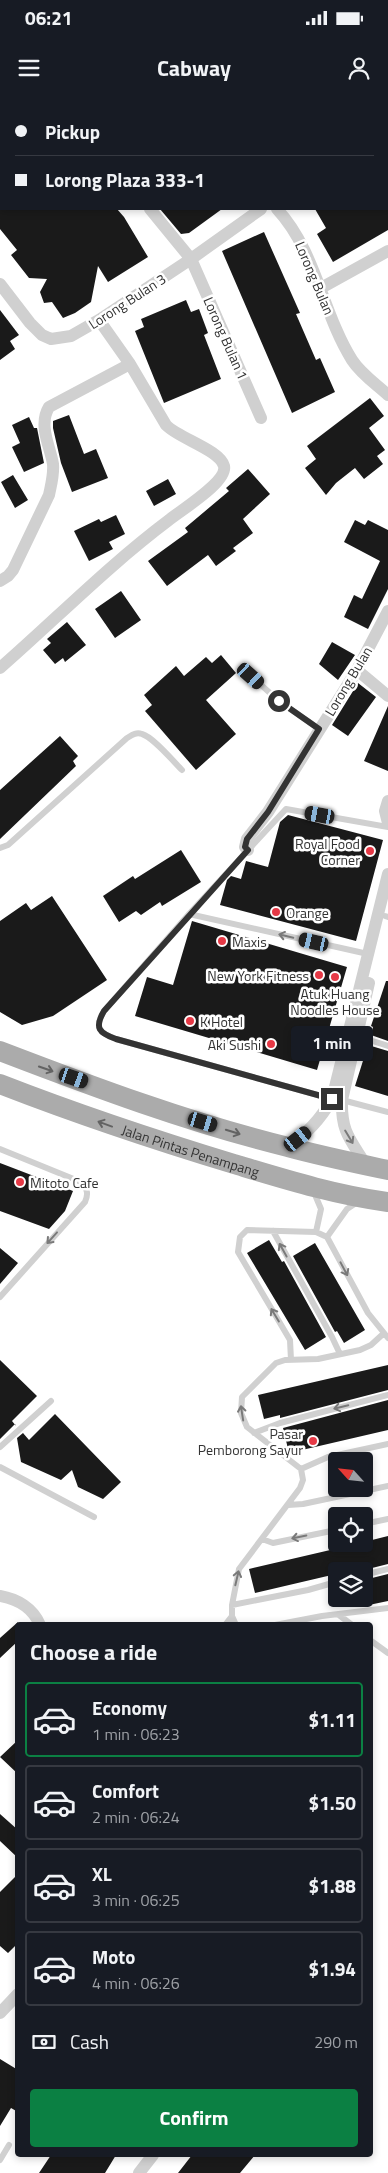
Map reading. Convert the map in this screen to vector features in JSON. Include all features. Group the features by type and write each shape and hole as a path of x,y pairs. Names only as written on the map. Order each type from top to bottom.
{"main road":[{"path":"0,1051 149,1105 288,1147 388,1170"},
{"name":"Jalan Pintas Penampang","path":"0,1084 119,1129 311,1186 388,1202"}],"street":[{"name":"Lorong Bulan 1","path":"151,210 192,259 261,418"},
{"name":"Lorong Bulan 3","path":"0,284 30,323 42,335 52,339 71,336 99,320 192,259 259,210"},
{"name":"Lorong Bulan","path":"278,210 294,230 321,288 344,345 354,362 388,395"},
{"path":"321,288 388,251"},
{"path":"0,668 149,535 216,484 224,472 221,459 172,432 166,425 130,364 99,320"},
{"path":"0,581 8,576 12,570 52,485 53,466 45,431 45,414 49,408 130,364"},
{"name":"Lorong Bulan","path":"248,850 245,847 247,839 268,812 357,670 388,611"},
{"path":"357,670 388,696"},
{"path":"388,801 385,812 388,822"},
{"path":"366,1165 344,1130 337,1099 368,954 388,874"},
{"path":"288,1147 314,1126 337,1099 357,1036 388,902"},
{"path":"0,1596 18,1601 35,1615 38,1622"},
{"path":"0,2012 15,1997"},
{"path":"139,2173 151,2157"}],"lane":[{"path":"251,676 279,701 319,729"},
{"path":"0,848 8,845 127,738 136,733 144,734 150,738 182,770"},
{"path":"388,827 286,808 104,1011 98,1024 100,1030 105,1035 116,1039 388,1112"},
{"path":"189,914 368,954"},
{"path":"357,1036 388,1046"},
{"path":"0,1149 81,1182 87,1188 88,1195 85,1202 0,1297"},
{"path":"311,1186 321,1209 316,1232"},
{"path":"327,1237 347,1209 365,1198"},
{"path":"235,1622 232,1616 232,1605 239,1569 288,1505 303,1480 301,1469 254,1433 242,1420 240,1405 242,1397 276,1363 291,1360 318,1359 340,1354 371,1345 386,1336 368,1313 327,1237 316,1232 247,1230 240,1237 238,1252 290,1340 291,1360"},
{"path":"273,1231 340,1354"},
{"path":"254,1433 280,1423 388,1395"},
{"path":"0,1447 51,1402"},
{"path":"301,1469 328,1457 388,1444"},
{"path":"0,1467 94,1517"},
{"path":"288,1505 303,1504 388,1486"},
{"path":"373,1522 388,1519"},
{"path":"262,1539 273,1543 328,1532"},
{"path":"373,1573 388,1569"},
{"path":"232,1605 328,1584"},
{"path":"291,1622 388,1608"},
{"path":"339,1615 348,1622"},
{"path":"227,1622 232,1616"},
{"path":"373,1642 388,1653"},
{"path":"0,2160 9,2145"}],"building":[{"path":"0,210 118,210 148,257 108,282 98,266 91,302 75,313 63,318 52,302 44,303 40,292 47,279 29,278 11,255 17,250 0,229"},
{"path":"161,210 221,210 189,233 181,234"},
{"path":"316,210 388,210 388,230 333,262 317,234 326,228"},
{"path":"264,232 300,313 296,314 316,360 320,358 335,392 292,413 222,251"},
{"path":"186,300 191,312 199,309 208,333 204,335 221,379 164,403 135,331 144,327 141,319"},
{"path":"0,310 19,335 10,341 15,349 0,360"},
{"path":"370,398 384,416 369,428 385,450 377,456 383,464 364,479 355,468 336,483 326,495 305,468 316,459 307,446"},
{"path":"69,415 84,454 96,449 108,478 72,492 61,463 53,428 53,421"},
{"path":"29,417 34,428 37,428 44,463 24,472 12,447 20,443 12,425"},
{"path":"248,469 270,494 243,519 253,533 233,548 236,551 216,566 208,555 167,586 148,561 188,532 185,528 229,491 226,488"},
{"path":"13,475 28,500 15,508 1,482"},
{"path":"168,479 176,494 154,506 146,491"},
{"path":"116,515 125,534 109,542 113,549 89,561 74,531 99,519 101,522"},
{"path":"355,520 365,525 368,520 388,530 388,589 368,629 344,617 354,595 362,599 380,561 344,542"},
{"path":"121,591 141,620 115,638 95,609"},
{"path":"67,622 86,645 65,662 63,658 55,664 43,650 51,643 47,639"},
{"path":"332,642 355,655 338,680 319,664"},
{"path":"221,655 236,673 206,700 236,734 196,770 145,711 152,705 144,695 176,666 184,676 206,657 212,663"},
{"path":"358,683 376,697 348,736 332,725"},
{"path":"388,706 388,771 364,761"},
{"path":"60,736 78,756 73,761 76,766 0,839 0,790"},
{"path":"288,815 383,840 356,941 220,905 227,880 231,876 241,879 246,861 268,867 280,822"},
{"path":"181,850 201,882 162,906 160,902 141,915 136,911 119,922 103,896 133,876 135,879"},
{"path":"52,896 107,980 53,1016 22,1025 0,1012 0,921 26,903 31,910"},
{"path":"192,921 347,967 317,1070 135,1016 147,977 173,985"},
{"path":"386,981 388,981 388,1041 371,1035 373,1027 371,1026"},
{"path":"368,1045 388,1051 388,1096 355,1086"},
{"path":"0,1163 73,1191 65,1211 49,1229 0,1211"},
{"path":"269,1240 282,1262 284,1261 326,1337 305,1350 247,1253"},
{"path":"315,1243 365,1330 344,1343 337,1331 335,1332 293,1256"},
{"path":"0,1248 18,1263 0,1284"},
{"path":"0,1360 37,1396 12,1421 15,1424 0,1439"},
{"path":"388,1365 388,1390 280,1418 280,1415 264,1419 258,1395"},
{"path":"388,1400 388,1430 289,1453 283,1428"},
{"path":"55,1414 121,1482 103,1499 78,1487 72,1470 61,1480 21,1462 17,1438 23,1433 29,1440"},
{"path":"388,1536 388,1564 373,1568 373,1562 328,1562 328,1576 255,1593 249,1569 328,1551 373,1552 373,1540"},
{"path":"388,1574 388,1601 373,1604 373,1578"},
{"path":"15,1625 15,1644 0,1658 0,1638"},
{"path":"15,1743 15,1771 0,1757"},
{"path":"0,1814 15,1827 15,1855 0,1841"},
{"path":"15,1877 15,1946 8,1953 0,1946 0,1892"},
{"path":"0,2059 15,2068 15,2110 11,2108 0,2126"},
{"path":"50,2157 115,2157 105,2173 39,2173"},
{"path":"190,2157 253,2157 240,2173 178,2173"}],"place":[{"name":"Royal Food Corner","path":"370,851"},
{"name":"Orange","path":"276,912"},
{"name":"Maxis","path":"222,941"},
{"name":"New York Fitness","path":"319,975"},
{"name":"Atuk Huang Noodles House","path":"335,977"},
{"name":"K Hotel","path":"190,1021"},
{"name":"Aki Sushi","path":"271,1044"},
{"name":"Mitoto Cafe","path":"20,1182"},
{"name":"Pasar Pemborong Sayur","path":"313,1441"}],"route":[{"path":"279,701 319,729 268,812 247,839 245,847 248,850 104,1011 98,1024 100,1030 105,1035 116,1039 332,1099"}]}
